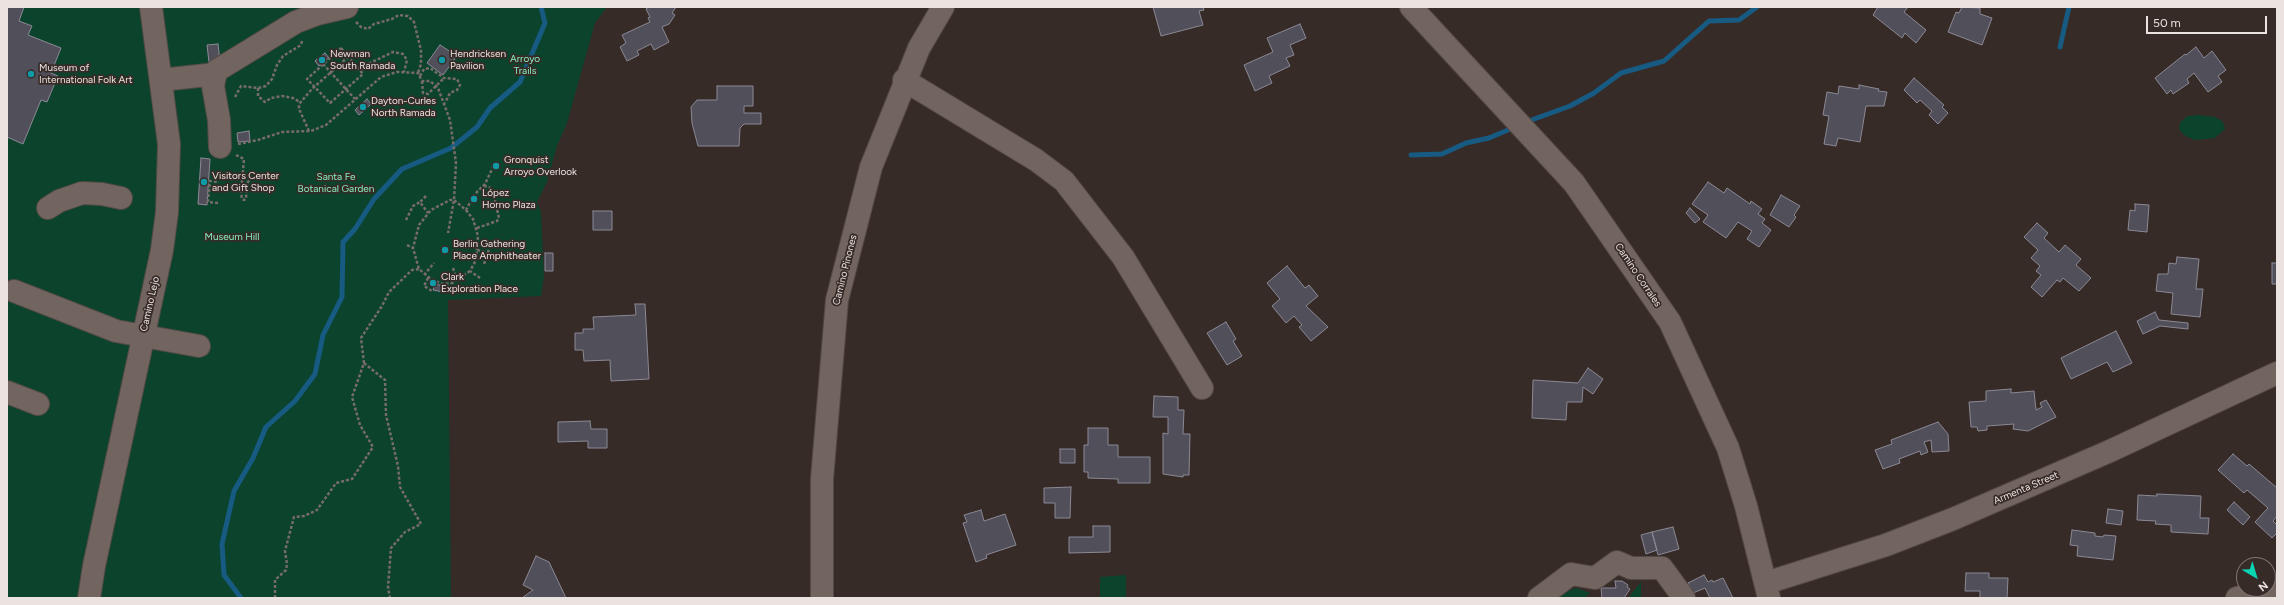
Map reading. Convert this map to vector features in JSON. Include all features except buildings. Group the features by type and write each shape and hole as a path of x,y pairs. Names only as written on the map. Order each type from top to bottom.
{"street":[{"name":"Camino Lejo","path":"89,598 94,566 162,250 168,212 169,144 162,80 151,7"},
{"name":"Camino Pinones","path":"822,598 822,479 836,300 872,167 904,80 919,48 943,7"},
{"name":"Camino Corrales","path":"1411,7 1574,183 1670,322 1728,448 1746,506 1767,591"},
{"path":"229,145 219,120 214,100 213,86 216,74 223,67 296,22 317,14 349,14"},
{"path":"162,80 216,74"},
{"path":"904,80 1022,152 1064,181 1124,258 1202,388"},
{"path":"48,208 60,201 82,193 102,194 121,198"},
{"path":"14,292 116,331 199,346"},
{"name":"Armenta Street","path":"1767,591 1953,519 2110,451 2277,373"},
{"path":"7,392 38,404"},
{"path":"1539,598 1571,574 1595,578 1617,562 1631,568 1662,568 1684,598"},
{"path":"2237,598 2277,589"}],"path":[{"path":"349,14 368,29 374,24 392,19 398,15 408,16 414,22 421,50 421,64 418,73 422,81 423,93 428,94 444,78"},
{"path":"240,86 258,88 266,86 272,79 277,65 283,56 301,45 302,37"},
{"path":"341,48 348,57 363,74 330,103 307,79 341,48"},
{"path":"361,70 368,64 393,52 403,54 406,60 404,72"},
{"path":"309,131 299,109 300,102 314,87 348,57"},
{"path":"323,64 355,99"},
{"path":"420,77 424,69 430,68 444,78 457,79 460,86 450,93 445,103"},
{"path":"229,145 258,140 282,132 309,131 326,125 381,77 404,72 418,73"},
{"path":"422,81 430,81 436,87 445,103 450,120 456,163 454,200 448,234"},
{"path":"258,88 258,96 265,102 271,98 282,96 293,98 300,102"},
{"path":"229,145 244,159 241,193 242,199 244,200 246,199 247,183 252,177"},
{"path":"466,210 474,195 490,176 495,163"},
{"path":"218,203 208,202 210,181 219,182"},
{"path":"476,228 497,221 499,218 493,192 489,187 483,186"},
{"path":"406,220 413,206 426,196"},
{"path":"454,200 466,210 476,228 476,260 470,271 457,280 443,284 424,275 419,269 413,248 419,225 428,213 444,202 454,200"},
{"path":"420,202 428,213"},
{"path":"484,264 490,243"},
{"path":"407,245 413,248"},
{"path":"477,250 488,253"},
{"path":"424,275 434,263"},
{"path":"453,268 457,280"},
{"path":"275,598 275,580 286,570 287,564 285,551 294,518 304,516 317,510 336,483 352,479 373,447 360,425 352,397 364,363 360,338 382,306 389,292 412,270 419,269"},
{"path":"470,271 480,278"},
{"path":"428,278 424,286 432,290"},
{"path":"364,363 384,380 386,415 398,466 400,487 420,524 405,532 391,548 388,587 390,598"}],"green space":[{"name":"Museum Hill","path":"7,7 607,7 595,23 567,123 557,146 547,182 537,202 541,212 544,276 541,296 448,300 451,598 7,598"},
{"path":"2199,115 2215,117 2223,122 2225,129 2215,138 2194,140 2184,135 2179,129 2180,123 2187,116"},
{"path":"1126,575 1126,598 1100,598 1100,577"},
{"path":"1641,582 1641,598 1628,598"},
{"path":"1577,588 1590,593 1584,598 1550,598 1556,594"}],"waterway":[{"path":"241,598 224,575 222,544 234,491 253,458 266,427 295,401 315,374 323,335 342,297 343,242 355,229 374,199 402,169 451,148 477,127 490,108 520,82 545,23 541,7"},
{"path":"1526,122 1570,106 1594,93 1621,73 1664,61 1709,21 1739,20 1757,7"},
{"path":"2060,47 2069,7"},
{"path":"1411,155 1442,154 1466,143 1489,138 1515,127"}],"place":[{"name":"Newman South Ramada","path":"322,60"},
{"name":"Hendricksen Pavilion","path":"442,60"},
{"name":"Museum of International Folk Art","path":"31,74"},
{"name":"Dayton-Curles North Ramada","path":"363,107"},
{"name":"Gronquist Arroyo Overlook","path":"496,166"},
{"name":"Visitors Center and Gift Shop","path":"204,182"},
{"name":"López Horno Plaza","path":"474,199"},
{"name":"Berlin Gathering Place Amphitheater","path":"445,250"},
{"name":"Clark Exploration Place","path":"433,283"}],"park label":[{"name":"Arroyo Trails","path":"525,64"},
{"name":"Santa Fe Botanical Garden","path":"336,182"}]}
